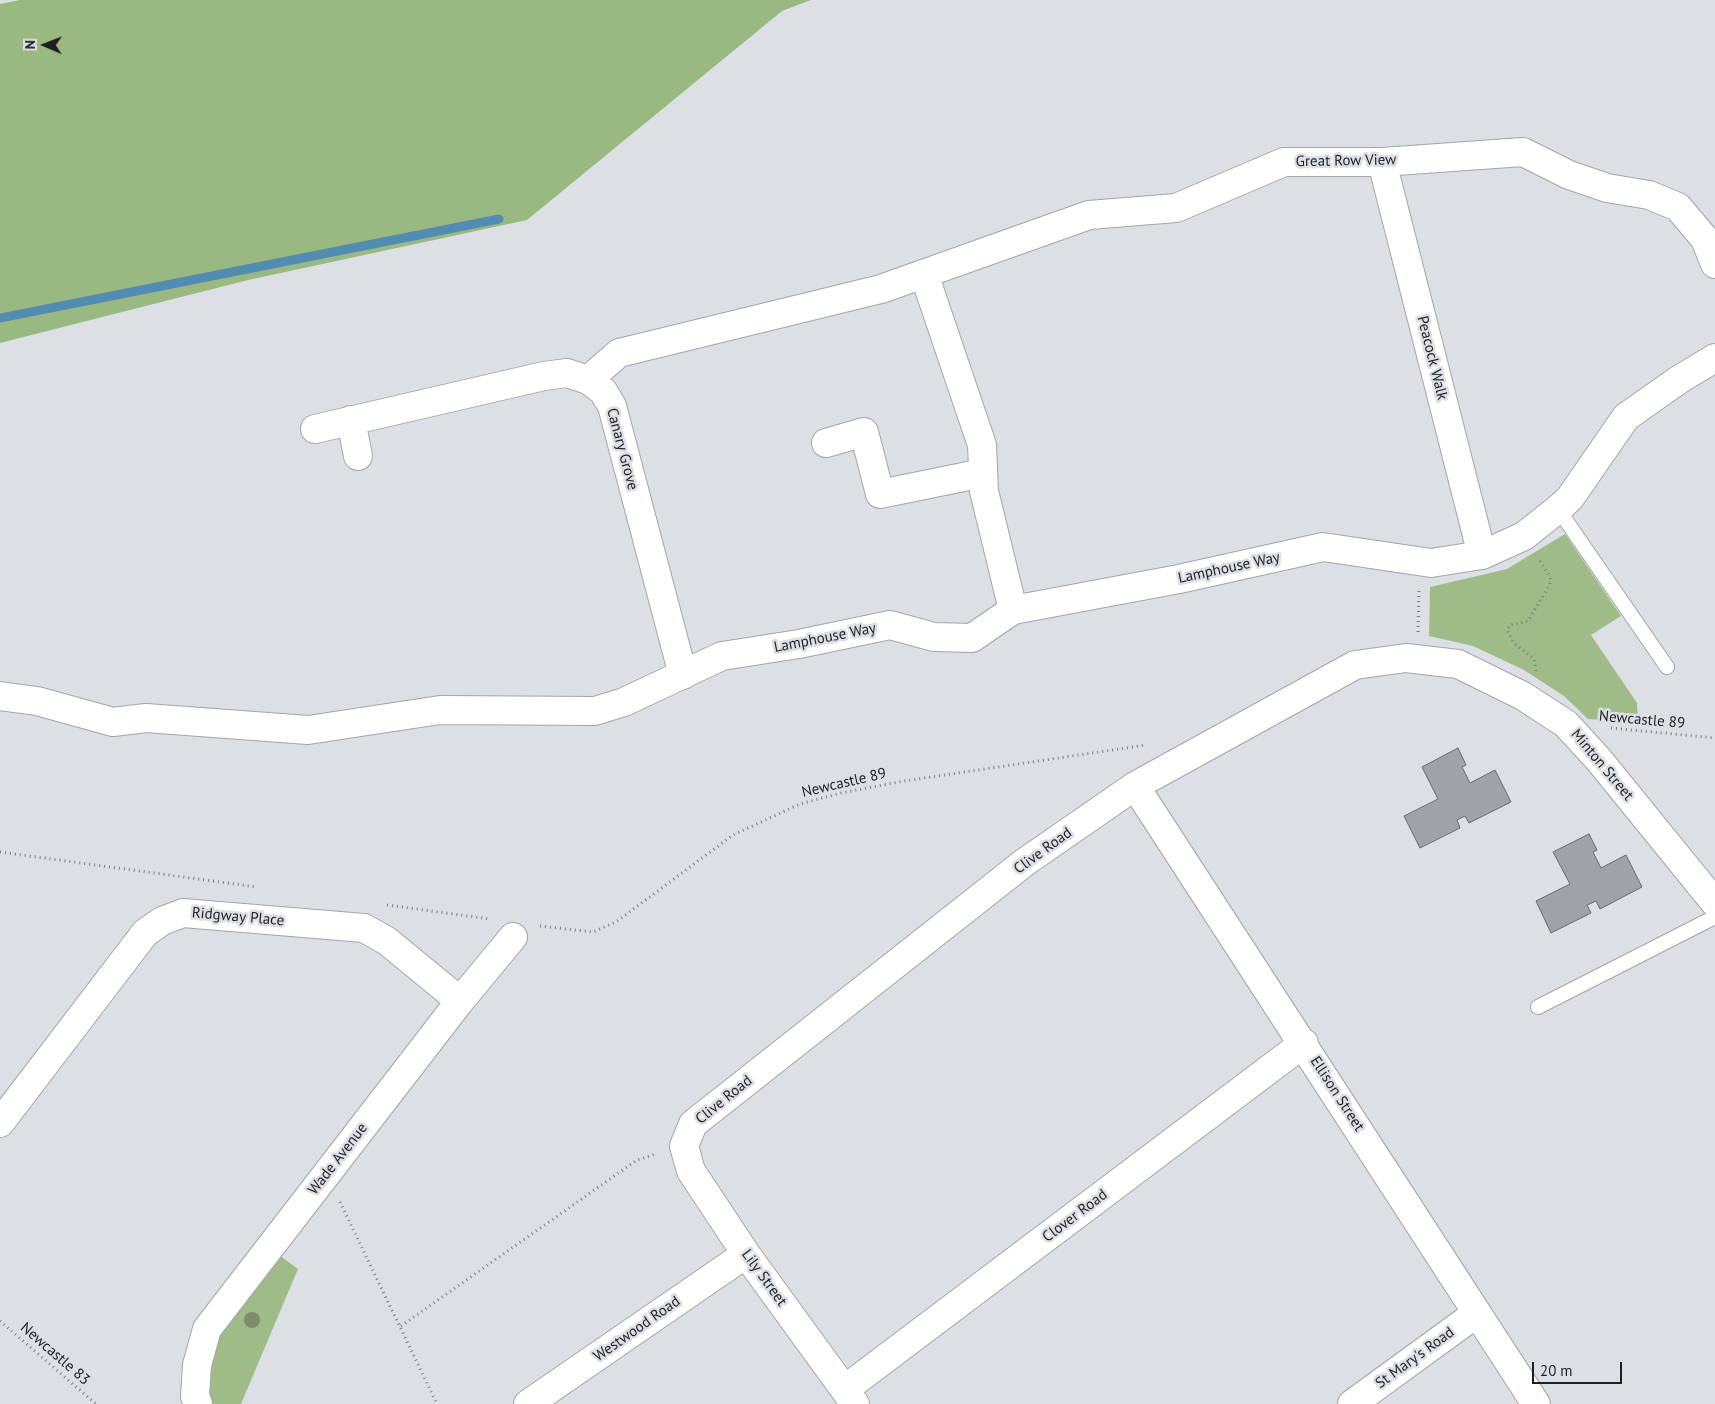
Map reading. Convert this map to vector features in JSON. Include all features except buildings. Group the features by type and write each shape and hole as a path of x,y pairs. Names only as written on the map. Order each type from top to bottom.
{"street":[{"name":"Great Row View","path":"588,380 619,353 881,289 1089,215 1176,208 1284,162 1382,162 1523,152 1569,175 1606,188 1649,195 1678,207 1705,239 1715,264"},
{"name":"Peacock Walk","path":"1382,162 1482,555"},
{"path":"924,274 982,446 984,491 1013,610"},
{"name":"Lamphouse Way","path":"0,696 37,701 112,722 146,718 308,730 440,710 594,711 624,702 722,656 799,644 890,625 934,637 972,638 1013,610 1179,579 1323,547 1431,563 1482,555 1524,536 1558,509 1570,498 1626,417 1680,379 1715,358"},
{"name":"Canary Grove","path":"314,429 544,376 567,373 588,380 603,391 612,406 683,674"},
{"path":"351,420 358,456"},
{"path":"826,443 864,432 880,494 983,473"},
{"name":"Clive Road","path":"684,1146 693,1124 1025,862 1135,786 1355,665 1406,658 1458,664"},
{"name":"Minton Street","path":"1458,664 1523,696 1566,724 1599,760 1715,903"},
{"name":"Ellison Street","path":"1135,786 1304,1043 1536,1404"},
{"name":"Ridgway Place","path":"0,1122 145,933 162,921 183,913 364,928 387,941 460,1001"},
{"name":"Wade Avenue","path":"197,1400 197,1365 207,1329 460,1001 513,937"},
{"name":"Clover Road","path":"850,1396 1304,1043"},
{"name":"Lily Street","path":"684,1146 691,1170 746,1254 850,1396"},
{"name":"Westwood Road","path":"528,1404 746,1254"},
{"name":"St Mary's Road","path":"1352,1404 1477,1313"}],"lane":[{"path":"1558,509 1667,667"},
{"path":"1538,1007 1715,917"}],"path":[{"path":"1523,696 1534,680 1537,668 1534,659 1514,643 1507,630 1510,625 1528,621 1551,581 1524,536"},
{"path":"1417,660 1420,562"},
{"name":"Newcastle 89","path":"1566,724 1715,738"},
{"name":"Newcastle 89","path":"513,937 522,924 593,932 616,922 733,835 800,804 841,793 904,781 1155,744"},
{"path":"400,1326 636,1160 684,1146"},
{"path":"320,1182 343,1206 437,1404"},
{"name":"Newcastle 83","path":"0,1321 96,1404"}],"green space":[{"path":"20,0 811,0 782,11 527,220 248,280 0,343 0,4"},
{"path":"1565,534 1621,616 1591,635 1637,703 1638,723 1588,719 1564,696 1524,670 1473,646 1429,636 1430,587 1507,569"},
{"path":"275,1252 298,1269 241,1404 210,1404 207,1378 222,1324"}],"waterway":[{"path":"0,318 499,219"}]}
